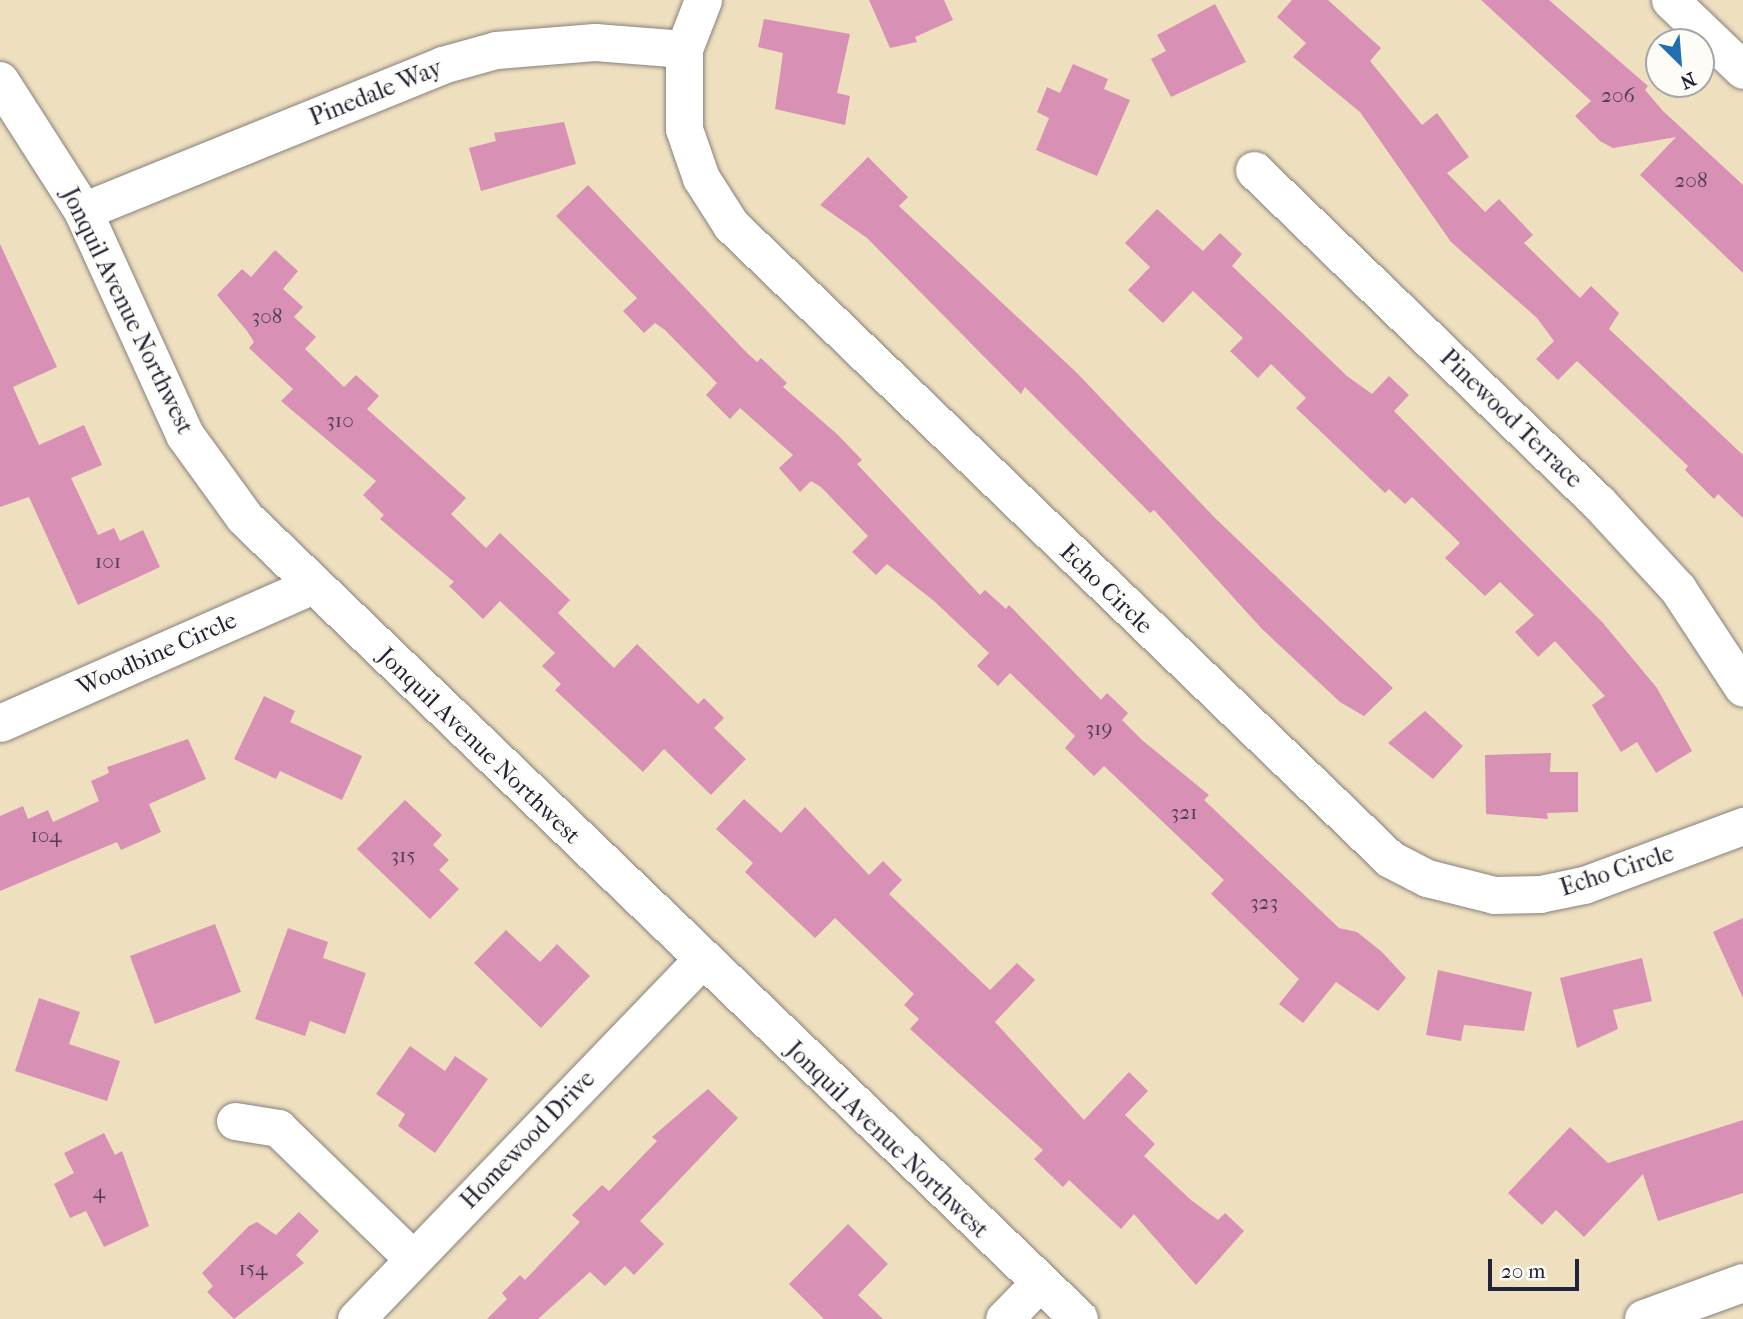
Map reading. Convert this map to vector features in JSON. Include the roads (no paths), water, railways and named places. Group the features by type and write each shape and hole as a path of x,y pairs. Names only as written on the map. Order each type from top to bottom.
{"street":[{"name":"Echo Circle","path":"703,0 684,49 684,130 701,178 731,225 1390,859 1427,878 1494,895 1540,894 1584,885 1743,827"},
{"path":"1670,0 1743,70"},
{"name":"Pinedale Way","path":"83,211 469,58 525,46 595,42 684,49"},
{"name":"Jonquil Avenue Northwest","path":"0,81 83,211 185,435 245,518 701,961 1038,1284 1079,1319"},
{"name":"Pinewood Terrace","path":"1254,170 1607,512 1678,589 1743,688"},
{"name":"Woodbine Circle","path":"0,723 313,585"},
{"name":"Homewood Drive","path":"356,1319 701,961"},
{"path":"235,1121 278,1128 413,1259"},
{"path":"1644,1319 1743,1283"},
{"path":"1004,1319 1038,1284"}]}
